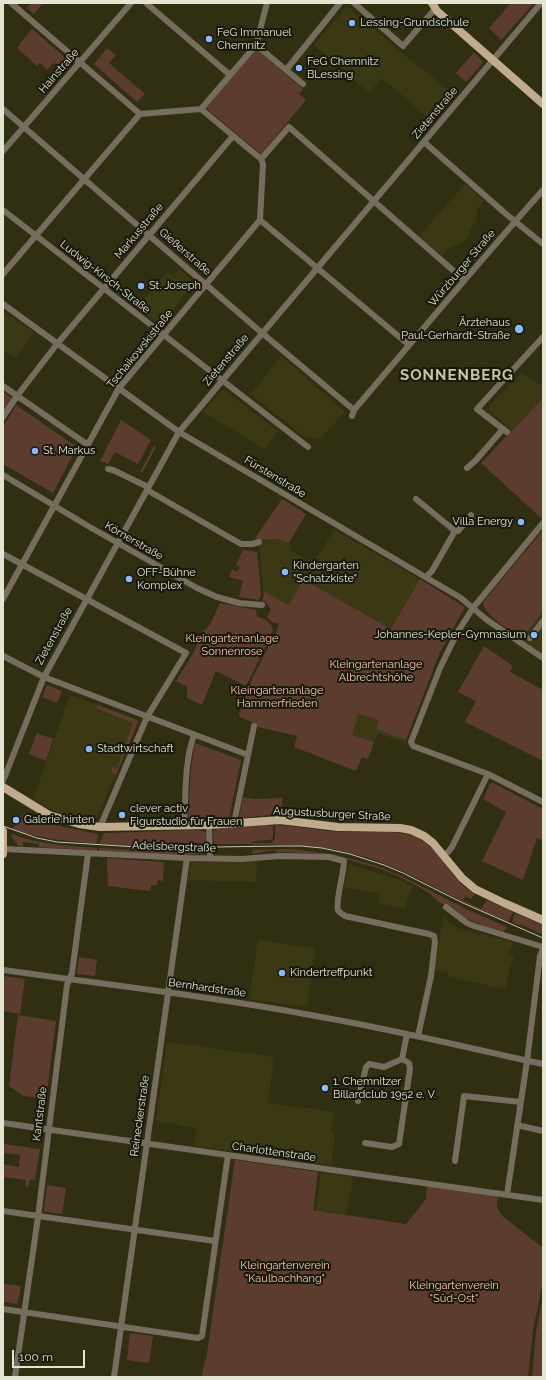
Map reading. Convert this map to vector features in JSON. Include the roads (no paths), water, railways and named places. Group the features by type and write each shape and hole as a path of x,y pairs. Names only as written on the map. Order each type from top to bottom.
{"main road":[{"path":"433,6 543,104"},
{"name":"Augustusburger Straße","path":"3,787 49,815 79,824 100,828 209,825 280,820 349,828 406,829 424,836 433,843 462,878 475,889 543,920"},
{"path":"3,832 6,850"}],"street":[{"path":"11,3 140,114"},
{"name":"Hainstraße","path":"3,151 131,3"},
{"path":"146,3 230,75"},
{"path":"201,109 256,45 267,3"},
{"path":"286,70 340,3"},
{"path":"354,3 403,46 433,6"},
{"name":"Zietenstraße","path":"3,781 44,677 179,432 492,60 542,3"},
{"path":"256,45 303,84"},
{"name":"Gießerstraße","path":"3,109 149,234 353,413"},
{"path":"3,274 140,114 201,109 261,159 263,164 260,220 409,345"},
{"path":"261,159 289,127 464,280"},
{"name":"Markusstraße","path":"3,418 17,396 57,344 233,136"},
{"path":"424,142 543,244"},
{"name":"Würzburger Straße","path":"353,413 515,220 543,190"},
{"name":"Ludwig-Kirsch-Straße","path":"3,210 308,447"},
{"name":"Tschaikowskistraße","path":"3,599 119,388 260,220"},
{"name":"Fürstenstraße","path":"3,304 179,432 464,600 487,620 543,658"},
{"path":"467,468 505,430 477,409 543,337"},
{"path":"3,386 88,445"},
{"path":"108,469 113,470 148,488 241,544 252,544 259,542"},
{"name":"Körnerstraße","path":"3,475 196,588 239,603 262,605"},
{"path":"416,499 455,531"},
{"path":"426,578 455,531 458,531 471,515"},
{"path":"543,523 473,608 445,656 411,742 413,746 488,774 543,802"},
{"path":"3,554 22,566 186,653 148,717 100,828"},
{"path":"530,638 543,621"},
{"path":"3,656 44,677 248,755"},
{"path":"234,823 254,726"},
{"path":"184,825 188,759 190,746 194,735"},
{"path":"444,855 452,847 488,774"},
{"path":"209,825 210,858"},
{"name":"Adelsbergstraße","path":"6,850 242,860 279,856 329,857 344,861 344,873 338,903 340,913 345,916 434,936 435,942 431,976 418,1036"},
{"name":"Kantstraße","path":"15,1377 38,1217 67,985 72,973 88,854"},
{"name":"Reineckerstraße","path":"114,1377 187,858"},
{"path":"446,907 467,923 476,927 543,948 540,956 527,1061 507,1195"},
{"name":"Bernhardstraße","path":"3,970 297,1012 418,1036 543,1064"},
{"path":"402,1059 407,1034"},
{"path":"358,1101 366,1067 369,1064 384,1067 402,1059"},
{"path":"365,1143 392,1147 399,1144 410,1069 409,1063 402,1059"},
{"path":"455,1161 464,1096 521,1102"},
{"name":"Charlottenstraße","path":"3,1123 543,1200"},
{"path":"517,1125 543,1131"},
{"path":"3,1309 198,1338 202,1336 228,1155"},
{"path":"3,1211 215,1241"}],"tram line":[{"path":"3,826 37,838 57,842 153,848 280,846 322,848 350,854 384,865 463,903 543,938"}],"place":[{"name":"Lessing-Grundschule","path":"352,23"},
{"name":"FeG Immanuel Chemnitz","path":"209,39"},
{"name":"FeG Chemnitz BLessing","path":"299,68"},
{"name":"St. Joseph","path":"141,286"},
{"name":"Ärztehaus Paul-Gerhardt-Straße","path":"519,329"},
{"name":"St. Markus","path":"35,451"},
{"name":"Villa Energy","path":"521,522"},
{"name":"Kindergarten \"Schatzkiste\"","path":"285,572"},
{"name":"OFF-Bühne Komplex","path":"129,579"},
{"name":"Johannes-Kepler-Gymnasium","path":"534,635"},
{"name":"Stadtwirtschaft","path":"89,749"},
{"name":"clever activ Figurstudio für Frauen","path":"122,815"},
{"name":"Galerie hinten","path":"16,820"},
{"name":"Kindertreffpunkt","path":"282,973"},
{"name":"1. Chemnitzer Billardclub 1952 e. V.","path":"325,1088"}],"district":[{"name":"SONNENBERG","path":"457,375"}],"park label":[{"name":"Kleingartenanlage Sonnenrose","path":"232,645"},
{"name":"Kleingartenanlage Albrechtshöhe","path":"376,671"},
{"name":"Kleingartenanlage Hammerfrieden","path":"277,697"},
{"name":"Kleingartenverein \"Kaulbachhang\"","path":"285,1272"},
{"name":"Kleingartenverein \"Süd-Ost\"","path":"454,1292"}]}
